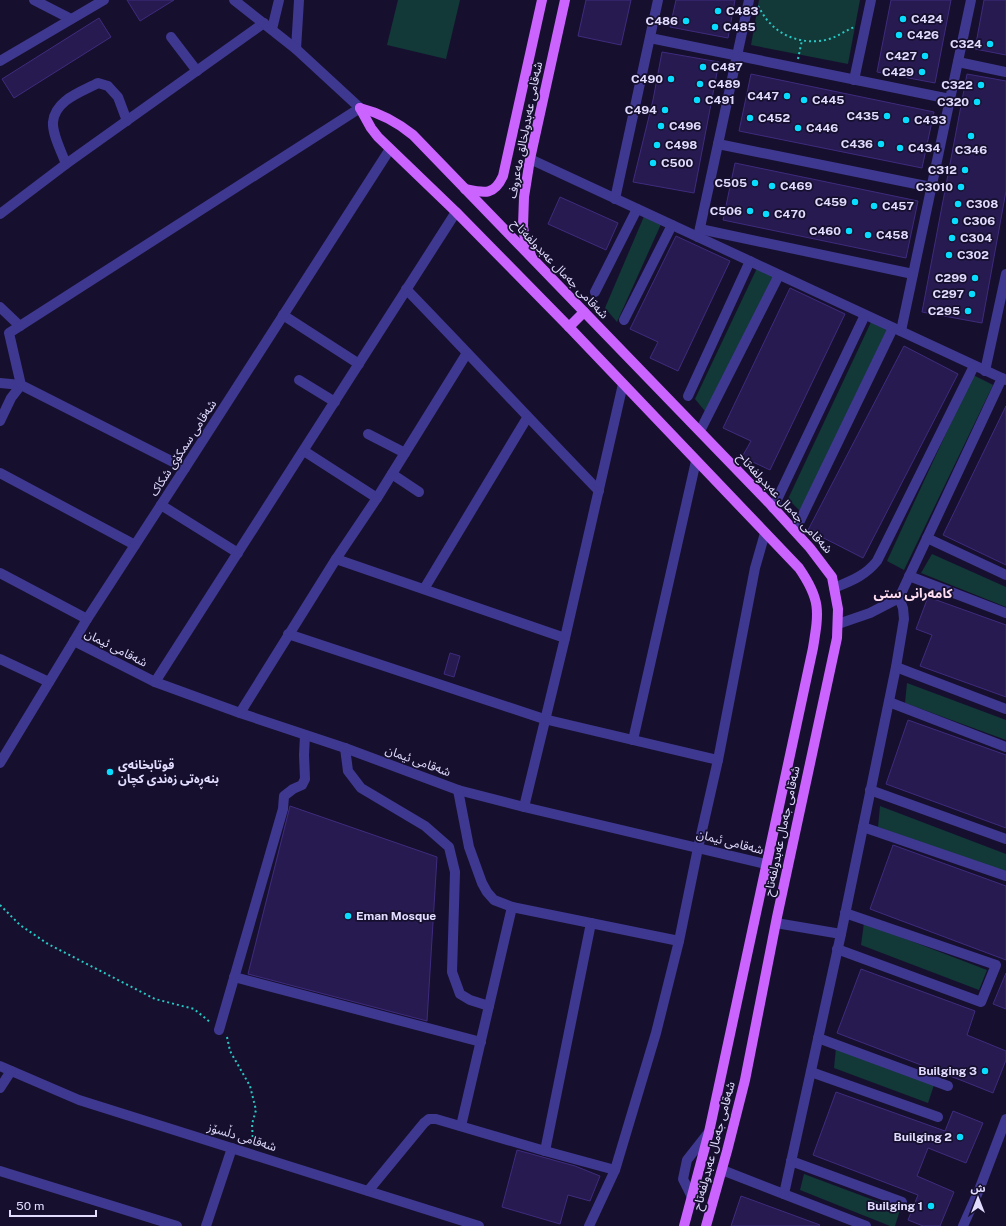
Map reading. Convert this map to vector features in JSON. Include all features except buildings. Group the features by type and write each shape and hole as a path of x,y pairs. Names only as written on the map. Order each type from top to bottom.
{"main road":[{"name":"شەقامی عەبدولخالق مەعروف","path":"465,189 484,192 499,186 503,176 542,0"},
{"name":"شەقامی عەبدولخالق مەعروف","path":"536,264 528,251 523,226 524,197 530,159 565,0"},
{"name":"شەقامی جەمال عەبدولفەتاح","path":"360,108 383,115 404,128 700,431 795,531 832,577 838,609 837,638 776,923 745,1080 706,1226"},
{"name":"شەقامی جەمال عەبدولفەتاح","path":"360,108 370,128 570,327 696,461 800,568 815,596 818,612 813,648 709,1132 684,1226"},
{"path":"570,327 584,312"}],"street":[{"path":"34,0 71,19"},
{"path":"0,61 104,0"},
{"name":"شەقامی جەمال عەبدولفەتاح","path":"234,0 296,49 360,108"},
{"path":"0,214 66,164 197,71 268,26 279,0"},
{"path":"296,49 299,0"},
{"path":"615,198 658,0"},
{"path":"699,233 749,0"},
{"path":"854,80 871,0"},
{"path":"795,531 897,330 913,274 971,0"},
{"path":"171,37 197,71"},
{"path":"650,38 950,99"},
{"path":"958,62 1006,72"},
{"path":"66,164 53,123 56,110 68,98 98,83 108,86 118,97 127,121"},
{"path":"21,385 9,333 360,108"},
{"path":"718,144 931,187"},
{"name":"شەقامی سمکۆی شکاک","path":"1,760 87,619 390,148"},
{"path":"530,159 672,225 699,233 913,274"},
{"path":"595,292 637,209"},
{"path":"155,682 456,212"},
{"path":"624,320 672,225"},
{"path":"699,233 778,275 1004,379 899,598 870,613 838,624"},
{"path":"688,396 750,261"},
{"path":"985,371 1001,319 1006,274"},
{"path":"700,431 778,275"},
{"path":"406,289 467,352 527,418 599,491"},
{"path":"0,307 20,326"},
{"path":"283,315 359,364"},
{"path":"773,508 865,315"},
{"path":"240,713 336,559 378,498 467,352"},
{"path":"834,588 856,579 870,570 877,561 974,366"},
{"path":"299,380 335,402"},
{"path":"0,383 21,385 185,468"},
{"path":"524,807 544,719 565,638 623,384"},
{"path":"0,421 11,398 21,385"},
{"path":"424,589 527,418"},
{"path":"368,434 406,453"},
{"path":"304,451 378,498"},
{"path":"633,740 696,461"},
{"path":"0,473 135,545"},
{"path":"392,474 419,492"},
{"path":"161,505 238,554"},
{"path":"589,1226 615,1170 656,1032 679,941 718,760 755,568 765,533"},
{"path":"927,538 1006,575"},
{"path":"336,559 565,638"},
{"path":"0,573 87,619"},
{"path":"909,576 1006,612"},
{"path":"784,1194 841,934 896,667 904,619 903,608 899,598"},
{"path":"288,634 544,719 718,760"},
{"name":"شەقامی ئیمان","path":"74,641 155,682 240,713 345,748 458,790 766,864"},
{"path":"0,658 49,682"},
{"path":"896,667 1006,708"},
{"path":"889,702 1006,747"},
{"path":"219,1030 283,809 284,796 293,789 302,785 305,779 305,735"},
{"path":"345,748 348,771 361,788 426,826 449,846 454,872 452,972 460,994 470,1000 489,1006"},
{"path":"458,790 469,847 482,883 494,900 512,907 679,941"},
{"path":"870,790 1006,839"},
{"path":"863,827 1006,876"},
{"path":"461,1126 512,907"},
{"path":"837,949 981,1002 996,966 845,913"},
{"path":"545,1151 591,923"},
{"path":"776,923 841,934"},
{"path":"234,977 481,1042"},
{"path":"818,1038 948,1086"},
{"name":"شەقامی دڵسۆز","path":"0,1066 79,1100 479,1226"},
{"path":"0,1088 10,1071"},
{"path":"811,1072 938,1117"},
{"path":"368,1191 424,1123 429,1119 436,1119 615,1170"},
{"path":"963,1226 979,1190 1006,1119"},
{"path":"206,1226 232,1148"},
{"path":"791,1161 902,1202"},
{"path":"722,1170 866,1226"},
{"path":"0,1171 177,1226"}],"path":[{"path":"754,0 771,25 790,37 802,40 830,39 849,29 866,23"},
{"path":"797,68 802,40"},
{"path":"0,905 20,925 48,944 155,999 194,1009 227,1037 230,1051 250,1086 256,1110 252,1124 253,1154"}],"green space":[{"path":"398,0 460,0 446,59 387,45"},
{"path":"759,0 860,0 848,64 751,45"},
{"path":"645,214 662,222 617,322 605,308"},
{"path":"758,266 775,274 709,416 695,399"},
{"path":"872,320 888,328 801,512 788,499"},
{"path":"973,375 993,385 904,570 887,561"},
{"path":"932,554 1006,587 1006,607 921,573"},
{"path":"907,683 1006,720 1006,740 905,703"},
{"path":"880,806 1006,854 1006,874 878,827"},
{"path":"864,923 987,970 979,990 861,945"},
{"path":"836,1048 934,1085 928,1103 834,1068"},
{"path":"804,1174 900,1210 895,1226 890,1226 800,1190"}],"place":[{"name":"C483","path":"718,11"},
{"name":"C424","path":"903,19"},
{"name":"C486","path":"686,21"},
{"name":"C485","path":"715,27"},
{"name":"C426","path":"899,35"},
{"name":"C324","path":"990,44"},
{"name":"C427","path":"925,56"},
{"name":"C487","path":"703,67"},
{"name":"C429","path":"922,72"},
{"name":"C490","path":"671,79"},
{"name":"C489","path":"700,84"},
{"name":"C322","path":"981,85"},
{"name":"C447","path":"787,96"},
{"name":"C491","path":"697,100"},
{"name":"C445","path":"804,100"},
{"name":"C320","path":"977,102"},
{"name":"C494","path":"665,110"},
{"name":"C435","path":"887,116"},
{"name":"C452","path":"750,118"},
{"name":"C433","path":"906,120"},
{"name":"C496","path":"661,126"},
{"name":"C446","path":"798,128"},
{"name":"C346","path":"971,136"},
{"name":"C436","path":"881,144"},
{"name":"C498","path":"657,145"},
{"name":"C434","path":"900,148"},
{"name":"C500","path":"653,163"},
{"name":"C312","path":"965,170"},
{"name":"C505","path":"755,183"},
{"name":"C469","path":"772,186"},
{"name":"C3010","path":"961,187"},
{"name":"C459","path":"855,202"},
{"name":"C308","path":"958,204"},
{"name":"C457","path":"874,206"},
{"name":"C506","path":"750,211"},
{"name":"C470","path":"766,214"},
{"name":"C306","path":"955,221"},
{"name":"C460","path":"849,231"},
{"name":"C458","path":"868,235"},
{"name":"C304","path":"952,238"},
{"name":"C302","path":"949,255"},
{"name":"C299","path":"975,278"},
{"name":"C297","path":"972,294"},
{"name":"C295","path":"968,311"},
{"name":"قوتابخانەی بنەڕەتی زەندی کچان","path":"110,772"},
{"name":"Eman Mosque","path":"348,916"},
{"name":"Builging 3","path":"985,1071"},
{"name":"Builging 2","path":"960,1137"},
{"name":"Builging 1","path":"931,1206"}],"district":[{"name":"كامه‌رانی ستی","path":"913,593"}]}
